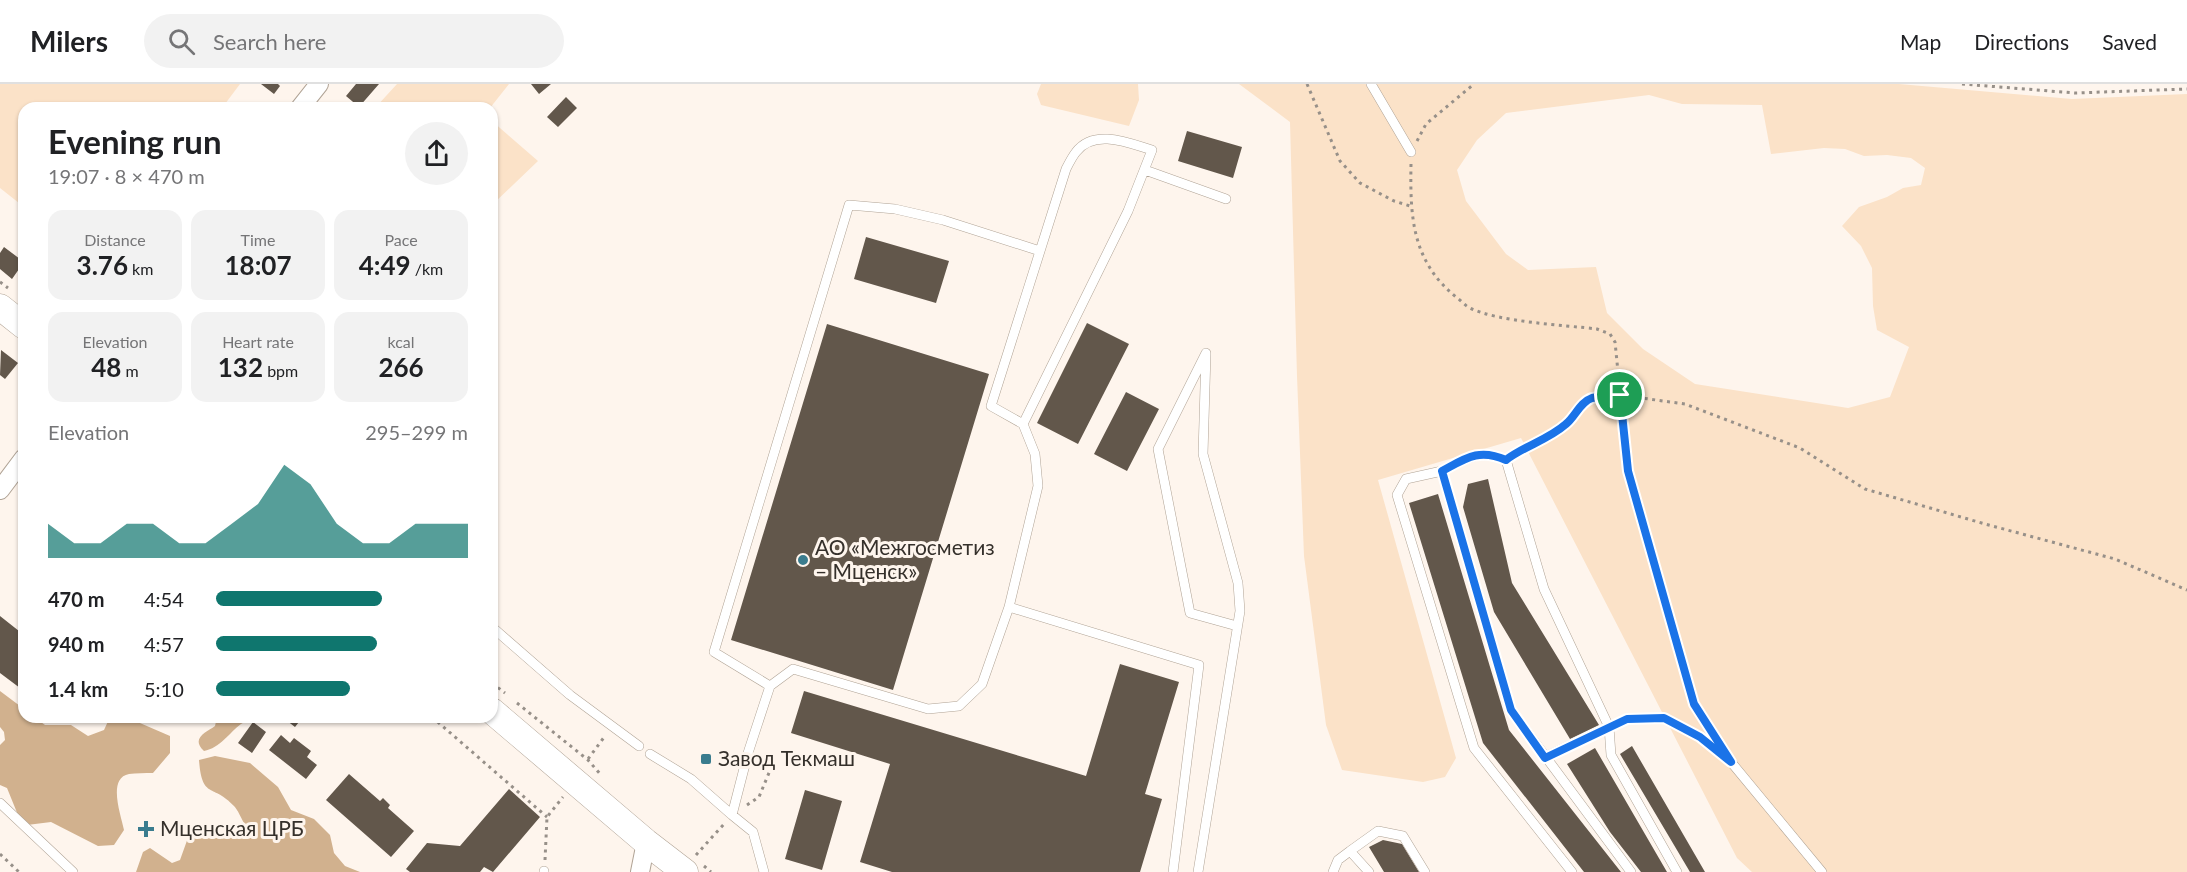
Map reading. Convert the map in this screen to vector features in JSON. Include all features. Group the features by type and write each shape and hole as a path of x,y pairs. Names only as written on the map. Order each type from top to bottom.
{"main road":[{"path":"0,307 18,321"},
{"path":"498,716 646,842 685,872"}],"street":[{"path":"305,102 319,84"},
{"path":"0,490 18,466"},
{"path":"640,872 646,842"}],"lane":[{"path":"1371,84 1412,152"},
{"path":"732,816 748,753 770,686 793,669 928,709 959,706 982,684 1009,607 1038,486 1035,454 1023,424 991,406 1066,169 1077,150 1090,140 1106,138 1152,150 1128,212 1023,424"},
{"path":"1145,170 1226,199"},
{"path":"770,686 714,652 849,205 895,209 943,220 1040,251"},
{"path":"1198,872 1238,626 1240,612 1238,583 1203,454 1206,352 1158,449 1190,613 1238,626"},
{"path":"1572,872 1474,748 1397,495 1406,479 1442,471 1469,457 1491,454 1506,460 1544,589 1609,727 1611,755 1677,872"},
{"path":"1442,471 1511,710 1631,872"},
{"path":"1009,607 1199,665 1173,872"},
{"path":"498,632 570,695 639,746"},
{"path":"1545,758 1627,719 1664,718 1700,737 1731,762 1822,872"},
{"path":"650,754 691,779 753,832 764,872"},
{"path":"0,803 73,872"},
{"path":"1333,872 1338,860 1378,831 1403,836 1425,872"},
{"path":"1350,851 1369,872"}],"path":[{"path":"1307,84 1340,161 1360,183 1394,201 1410,206"},
{"path":"1474,84 1426,124 1412,152 1410,206 1416,238 1442,286 1470,308 1500,317 1597,329 1610,334 1615,342 1628,471 1694,704 1713,733"},
{"path":"1962,84 2075,93 2187,89"},
{"path":"1506,460 1566,424 1591,399 1620,395 1684,404 1800,448 1865,489 2115,559 2187,590"},
{"path":"439,723 547,817"},
{"path":"0,854 19,872"}],"shaded area":[{"path":"0,84 240,84 226,102 18,102 18,202 0,188"},
{"path":"397,84 509,84 495,102 380,102"},
{"path":"1041,84 1138,84 1139,100 1129,126 1041,105 1037,94"},
{"path":"1239,84 1899,84 2072,99 2187,94 2187,872 1752,872 1737,858 1521,438 1378,480 1456,758 1445,777 1423,782 1342,770 1326,725 1304,556 1290,122","holes":["1649,95 1682,104 1762,105 1771,154 1824,148 1845,149 1864,156 1887,155 1911,158 1925,168 1921,185 1903,188 1887,197 1859,207 1842,226 1861,246 1872,268 1873,306 1877,330 1909,347 1890,397 1848,408 1695,384 1643,349 1607,313 1596,267 1528,270 1506,254 1466,201 1457,170 1477,140 1506,113"]},
{"path":"498,126 538,161 498,199"},
{"path":"0,691 18,704 18,723 71,725 88,736 104,730 107,723 140,723 170,736 170,753 153,773 129,774 122,777 117,790 117,798 124,830 114,845 98,846 51,822 27,825 20,820 7,788 0,785 0,745 5,740 4,732 0,727"},
{"path":"216,723 244,723 215,747 204,751 199,739"},
{"path":"215,756 250,763 278,787 291,810 314,819 330,835 334,853 345,866 360,872 136,872 143,852 150,848 172,863 180,860 189,835 198,833 217,838 235,837 244,823 227,799 206,786 201,773 199,760"}],"building":[{"path":"261,84 278,84 280,86 274,94"},
{"path":"356,84 379,84 363,102 353,102 346,96"},
{"path":"531,84 551,84 539,94"},
{"path":"566,97 577,108 558,127 547,117"},
{"path":"1187,131 1242,147 1233,178 1178,161"},
{"path":"866,237 949,261 936,303 854,279"},
{"path":"4,247 18,258 18,270 12,279 0,269 0,253"},
{"path":"1087,323 1129,344 1078,444 1037,423"},
{"path":"827,324 989,374 893,690 731,640"},
{"path":"1,350 18,363 5,379 0,375"},
{"path":"1126,392 1159,409 1127,471 1094,454"},
{"path":"1488,479 1512,583 1599,725 1570,739 1494,612 1463,507 1468,484"},
{"path":"1438,494 1509,730 1621,872 1584,872 1483,743 1409,503"},
{"path":"0,616 18,630 18,686 0,673"},
{"path":"1120,664 1179,682 1145,794 1162,799 1140,872 892,872 860,862 890,764 791,733 804,691 1086,776"},
{"path":"252,723 266,732 252,753 238,743"},
{"path":"281,735 290,743 294,738 311,751 307,757 317,765 306,779 269,750"},
{"path":"1632,746 1705,872 1690,872 1620,754"},
{"path":"1595,748 1667,872 1641,872 1610,832 1567,764"},
{"path":"349,774 380,801 383,798 390,805 388,808 414,831 391,857 326,800"},
{"path":"509,789 540,817 493,872 484,867 480,872 410,872 406,869 427,843 460,846"},
{"path":"805,790 842,801 822,870 785,859"},
{"path":"1383,840 1402,844 1419,872 1384,872 1369,847"}],"place":[{"name":"АО «Межгосметиз – Мценск»","path":"803,560"},
{"name":"Завод Текмаш","path":"706,759"},
{"name":"Мценская ЦРБ","path":"146,829"}],"route":[{"path":"1620,395 1628,471 1694,704 1731,762 1700,737 1664,718 1627,719 1545,758 1511,710 1442,471 1469,457 1491,454 1506,460 1566,424 1591,399 1620,395"}]}
